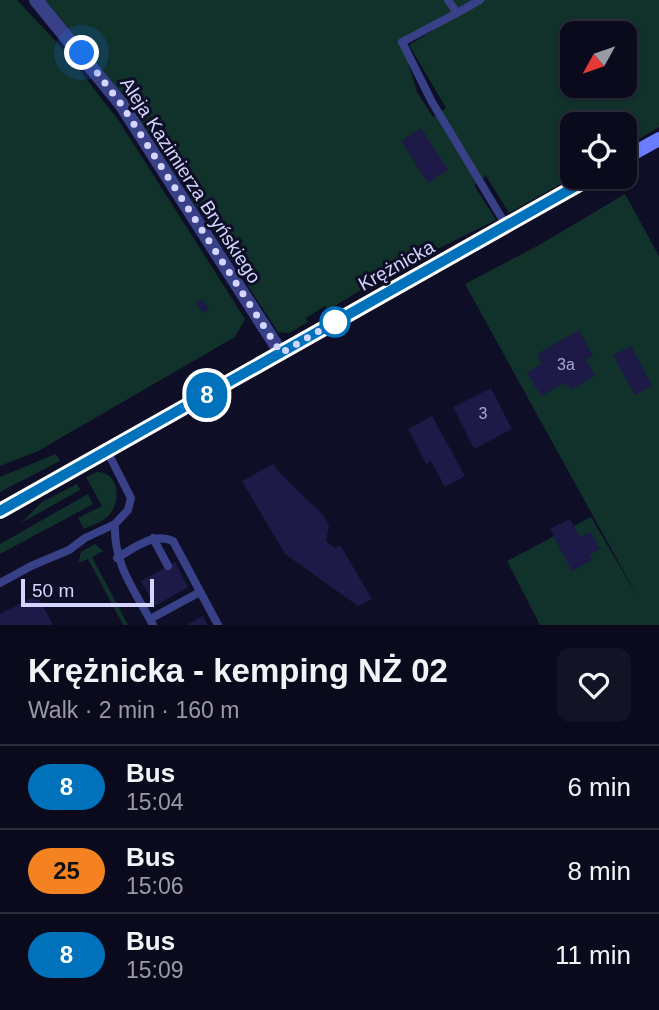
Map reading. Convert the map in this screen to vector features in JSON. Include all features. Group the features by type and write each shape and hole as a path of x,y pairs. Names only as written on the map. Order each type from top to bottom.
{"street":[{"name":"Aleja Kazimierza Bryńskiego","path":"36,0 121,104 281,353"},
{"path":"637,151 659,139"},
{"name":"Krężnicka","path":"0,512 570,189"}],"lane":[{"path":"448,0 457,13"},
{"path":"480,0 402,43 432,102 506,225"},
{"path":"0,583 41,561 69,550 85,538 115,524 128,510 131,498 107,451"},
{"path":"115,524 117,558 152,622 200,592"},
{"path":"117,558 153,538 163,537 173,541 218,625"},
{"path":"153,538 168,566"},
{"path":"181,591 186,600"}],"green space":[{"path":"0,0 17,0 64,50 119,121 245,319 235,337 38,451 0,466"},
{"path":"45,0 448,0 457,13 402,43 417,92 433,117 446,108 409,45 460,14 452,0 659,0 659,127 637,140 637,112 560,112 560,184 509,213 486,176 474,185 496,220 391,272 328,310 325,306 306,318 308,322 289,333 278,332 126,100"},
{"path":"625,194 659,256 659,625 540,625 507,561 591,517 640,601 465,284 541,244"},
{"path":"56,454 60,461 0,492 0,477"},
{"path":"97,472 104,473 114,482 116,502 107,517 84,529 78,518 102,506 86,477"},
{"path":"77,484 80,490 21,523 42,502"},
{"path":"88,494 93,504 0,554 0,544"},
{"path":"95,544 103,551 92,557 128,625 123,625 88,559 78,563 81,552"}],"building":[{"path":"421,128 448,170 428,183 401,141"},
{"path":"202,299 209,309 203,313 196,303"},
{"path":"579,330 593,356 586,360 595,376 572,389 564,383 541,396 527,373 542,364 537,354"},
{"path":"631,346 652,386 635,395 613,355"},
{"path":"491,388 512,429 474,449 453,407"},
{"path":"432,416 465,476 445,487 431,461 426,464 408,429"},
{"path":"273,464 324,516 329,526 326,541 335,548 340,545 372,599 358,606 285,554 242,481"},
{"path":"570,519 580,537 590,532 600,549 589,555 592,560 572,571 550,529"},
{"path":"175,562 188,587 155,606 141,581"},
{"path":"37,595 53,625 0,625 0,614"},
{"path":"203,616 207,625 186,625"}],"bus line":[{"name":"8","path":"0,511 571,189"}],"route":[{"path":"82,53 121,104 281,353 335,322"}]}
